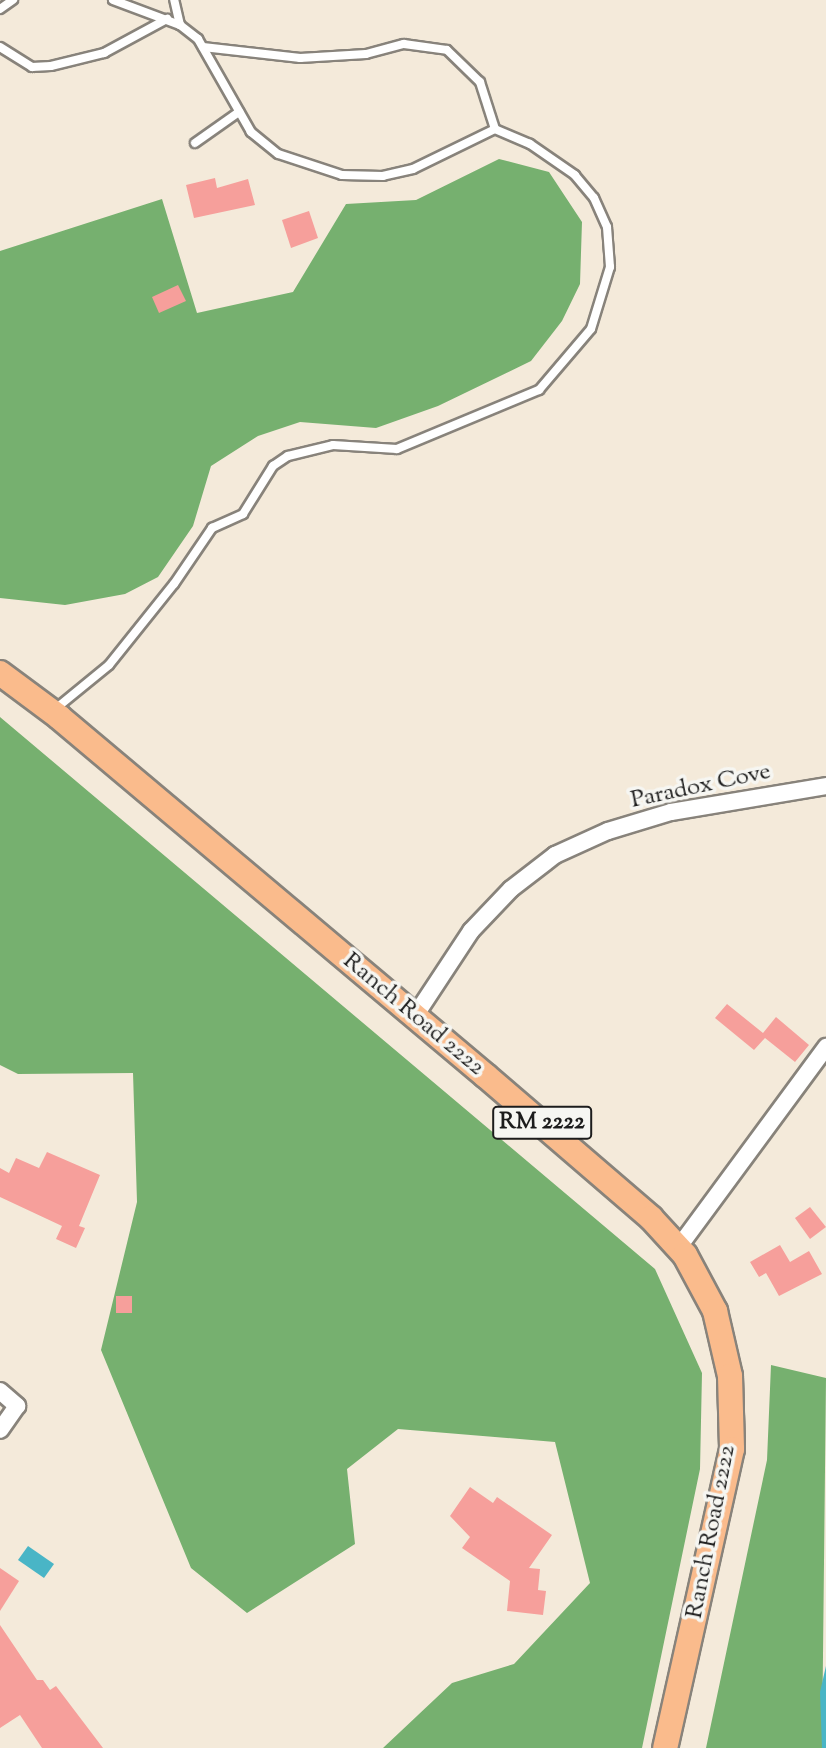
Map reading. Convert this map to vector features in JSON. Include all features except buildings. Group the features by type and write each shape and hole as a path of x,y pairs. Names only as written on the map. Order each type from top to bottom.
{"main road":[{"name":"Ranch Road 2222","path":"0,673 52,712 415,1016 651,1217 678,1248 715,1311 730,1376 732,1449 665,1748"}],"street":[{"name":"Paradox Cove","path":"415,1016 471,932 511,890 555,855 608,831 671,812 826,786"},
{"path":"678,1248 826,1047"},
{"path":"0,1391 17,1406 0,1430"}],"lane":[{"path":"0,9 13,0"},
{"path":"113,0 180,25 202,47 251,132 278,154 342,175 383,176 413,169 495,129"},
{"path":"174,0 180,25"},
{"path":"0,47 32,66 51,66 104,53 167,19"},
{"path":"52,712 109,665 212,528 243,514 273,466 288,456 332,445 397,449 539,390 565,364 591,329 605,297 610,267 607,227 594,198 575,175 530,144 495,129 480,82 447,50 404,44 366,54 300,58 202,47"},
{"path":"195,143 239,112"}],"green space":[{"path":"499,159 549,172 582,222 580,284 562,321 531,361 438,406 376,428 300,422 258,436 211,466 193,526 158,577 125,594 65,605 0,598 0,251 162,199 197,313 293,292 346,204 416,200"},
{"path":"0,717 655,1269 702,1373 700,1469 642,1748 383,1748 452,1683 514,1664 590,1583 555,1442 398,1429 347,1469 355,1544 247,1613 191,1568 101,1350 137,1202 133,1073 18,1074 0,1065"},
{"path":"771,1365 826,1378 822,1748 706,1748 767,1460"}],"water":[{"path":"28,1546 54,1564 44,1578 18,1560"},
{"path":"826,1666 826,1748 822,1748 820,1692"}]}
